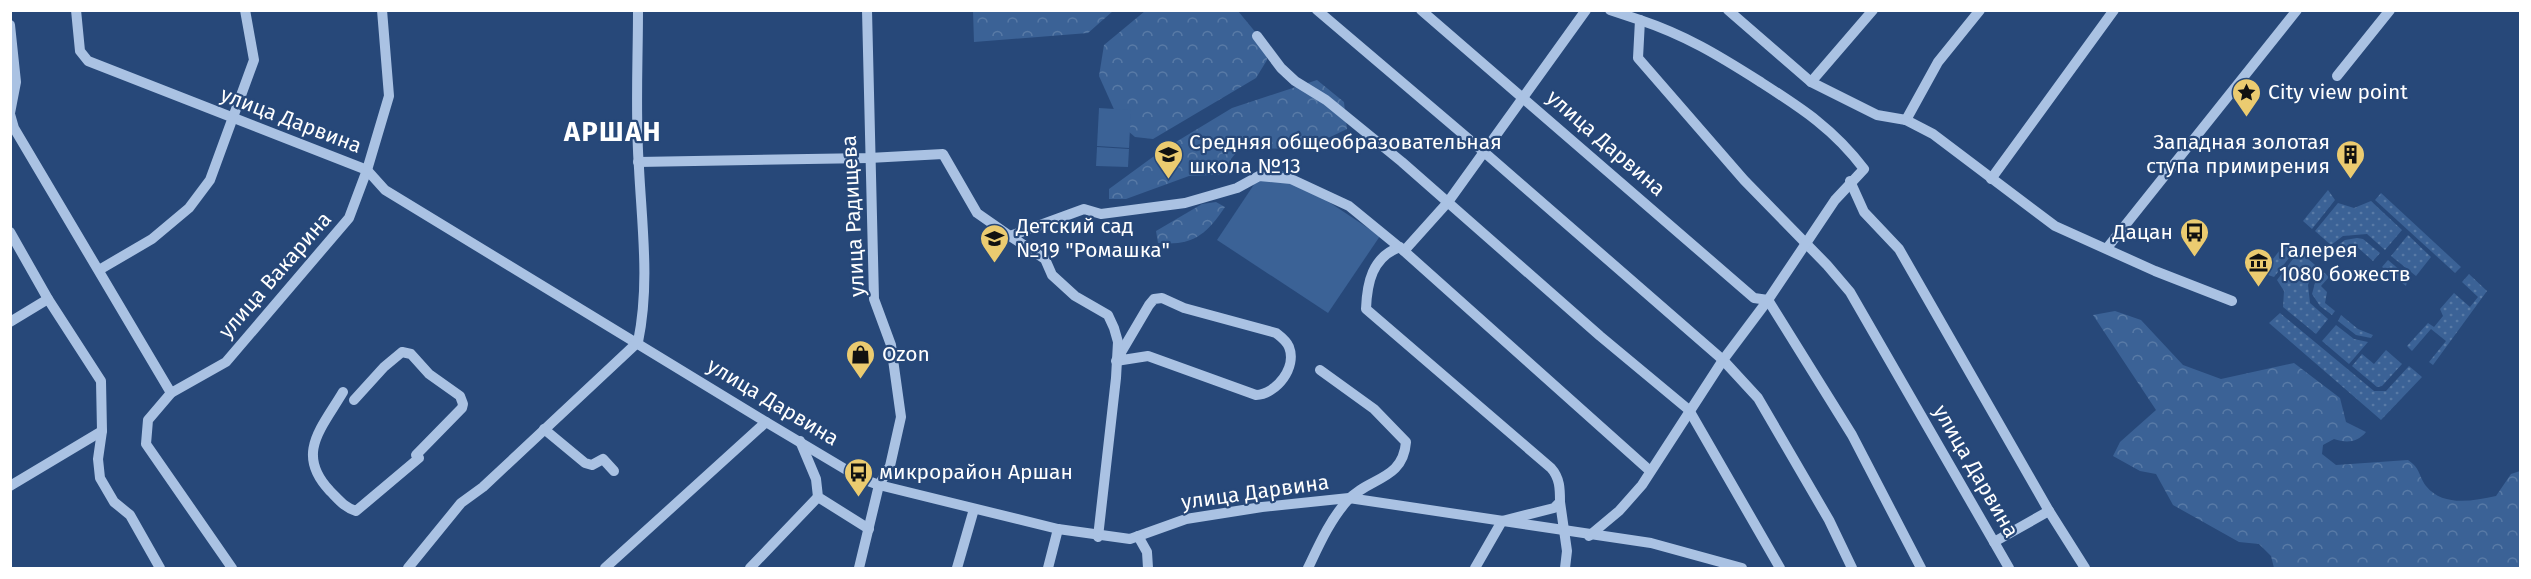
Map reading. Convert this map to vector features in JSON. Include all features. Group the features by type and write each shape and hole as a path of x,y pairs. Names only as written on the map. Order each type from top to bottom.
{"street":[{"name":"улица Дарвина","path":"76,10 80,51 88,61 368,170 385,190 860,478 974,509 1098,537 1130,539 1186,519 1262,507 1349,498 1589,536 1651,543 1742,568"},
{"path":"99,270 152,240 189,208 210,180 254,60 245,10"},
{"name":"улица Вакарина","path":"171,393 226,362 349,218 368,170 389,96 382,10"},
{"path":"408,568 461,503 483,488 638,342 645,297 645,254 638,162 638,10"},
{"name":"улица Радищева","path":"859,568 879,484 890,466 901,417 891,345 874,299 867,10"},
{"path":"1317,10 1722,360 1758,398 1828,520 1852,568"},
{"name":"улица Дарвина","path":"1421,10 1754,298 1768,300"},
{"path":"1565,568 1565,532 1557,474 1366,309 1367,285 1371,273 1389,250 1402,249 1448,202 1586,10"},
{"path":"1589,536 1631,499 1722,360 1768,300 1850,181 1864,169 1848,147 1807,110 1713,51 1678,33 1610,10"},
{"path":"1811,82 1874,10"},
{"path":"1906,120 1938,62 1980,10"},
{"path":"1991,179 2114,10"},
{"path":"2107,248 2297,10"},
{"path":"2337,76 2390,10"},
{"path":"1730,11 1811,82 1877,115 1906,120 1933,134 2055,226 2155,271 2232,301"},
{"name":"улица Дарвина","path":"1640,20 1638,58 1691,121 1850,292 2009,568"},
{"path":"10,25 16,82 10,113 14,128 171,393 148,420 146,444 232,568"},
{"path":"1257,36 1281,68 1295,81 1326,100 1689,410 1780,568"},
{"path":"638,162 869,158 943,154 976,213 1045,259 1048,270 1074,296 1099,307 1108,315 1118,342 1098,537"},
{"path":"1010,236 1084,209 1101,214 1185,203 1237,188 1259,176 1291,179 1349,206 1402,249 1649,470"},
{"path":"1850,181 1864,212 1899,249 2049,511 2085,568"},
{"path":"10,232 48,298 101,381 102,430 98,459 100,478 114,502 130,516 160,568"},
{"path":"10,322 48,298"},
{"path":"1162,298 1184,308 1276,333 1288,344 1290,351 1286,374 1280,384 1263,395 1257,395 1148,356 1116,361 1149,304 1154,299 1162,298"},
{"path":"1768,300 1852,435 1921,568"},
{"path":"343,392 324,424 312,452 312,464 320,479 346,508 356,511 367,504 417,457 462,408 463,404 460,396 429,374 411,354 402,352 384,366 354,399"},
{"path":"1308,568 1332,520 1349,498 1391,473 1404,458 1406,442 1374,409 1320,370"},
{"path":"605,568 766,422"},
{"path":"544,429 585,463 592,465 603,459 614,471"},
{"path":"10,486 102,430"},
{"path":"800,441 816,479 818,497"},
{"path":"818,497 869,529"},
{"path":"750,568 818,497"},
{"name":"улица Дарвина","path":"1502,521 1542,512 1554,508 1560,502"},
{"path":"957,568 974,509"},
{"path":"1994,542 2049,511"},
{"path":"1476,568 1502,521"},
{"path":"1048,568 1058,529"},
{"path":"1138,536 1147,552 1148,568"}],"green space":[{"path":"973,10 1113,11 1088,33 974,42"},
{"path":"1145,11 1238,11 1266,45 1267,60 1256,78 1153,139 1135,137 1121,125 1099,76 1104,45"},
{"path":"1317,80 1344,102 1347,129 1305,149 1240,148 1231,159 1231,174 1189,176 1126,199 1109,199 1109,189 1161,151 1232,108"},
{"path":"1099,108 1131,110 1129,148 1097,146"},
{"path":"1097,147 1129,149 1128,167 1096,166"},
{"path":"1269,162 1380,236 1328,313 1217,240"},
{"path":"2328,190 2335,200 2312,229 2303,221"},
{"path":"2381,193 2461,267 2455,273 2375,200"},
{"path":"2371,201 2402,230 2385,250 2367,234 2343,236 2331,245 2315,231 2338,203 2354,208"},
{"path":"1216,202 1225,207 1198,237 1181,243 1158,243 1156,231 1202,204"},
{"path":"2408,235 2431,257 2416,276 2391,256"},
{"path":"2363,239 2380,253 2373,261 2356,246 2344,258 2334,248 2345,240"},
{"path":"2287,241 2296,249 2274,277 2262,273"},
{"path":"2299,251 2315,265 2308,285 2310,303 2328,319 2316,334 2283,307 2284,291 2277,280"},
{"path":"2388,260 2408,277 2406,286 2382,267"},
{"path":"2319,268 2329,277 2321,286 2327,292 2325,303 2335,311 2332,315 2320,306 2312,294"},
{"path":"2469,274 2487,291 2433,365 2429,362 2446,341 2431,329 2412,351 2407,346 2428,323 2434,327 2443,316 2440,309 2454,293 2470,307 2478,297 2462,282"},
{"path":"2115,311 2141,320 2183,365 2221,379 2294,363 2340,398 2346,422 2366,432 2355,440 2334,439 2323,445 2322,454 2336,465 2408,460 2415,466 2426,486 2433,493 2458,501 2496,496 2511,474 2520,471 2520,568 2274,568 2271,556 2259,544 2239,542 2173,505 2156,474 2140,471 2113,456 2120,442 2156,410 2093,315"},
{"path":"2280,313 2374,391 2386,391 2409,366 2422,377 2381,420 2269,323"},
{"path":"2341,315 2358,329 2373,335 2371,338 2356,335 2338,321"},
{"path":"2336,325 2354,339 2368,342 2349,364 2322,341"},
{"path":"2386,350 2402,364 2382,386 2377,387 2352,366 2362,354 2374,364"}],"place":[{"name":"City view point","path":"2247,118"},
{"name":"Средняя общеобразовательная школа №13","path":"1168,180"},
{"name":"Западная золотая ступа примирения","path":"2351,180"},
{"name":"Дацан","path":"2194,258"},
{"name":"Детский сад №19 \"Ромашка\"","path":"995,264"},
{"name":"Галерея 1080 божеств","path":"2258,288"},
{"name":"Ozon","path":"861,380"},
{"name":"микрорайон Аршан","path":"858,498"}],"district":[{"name":"АРШАН","path":"613,132"}]}
